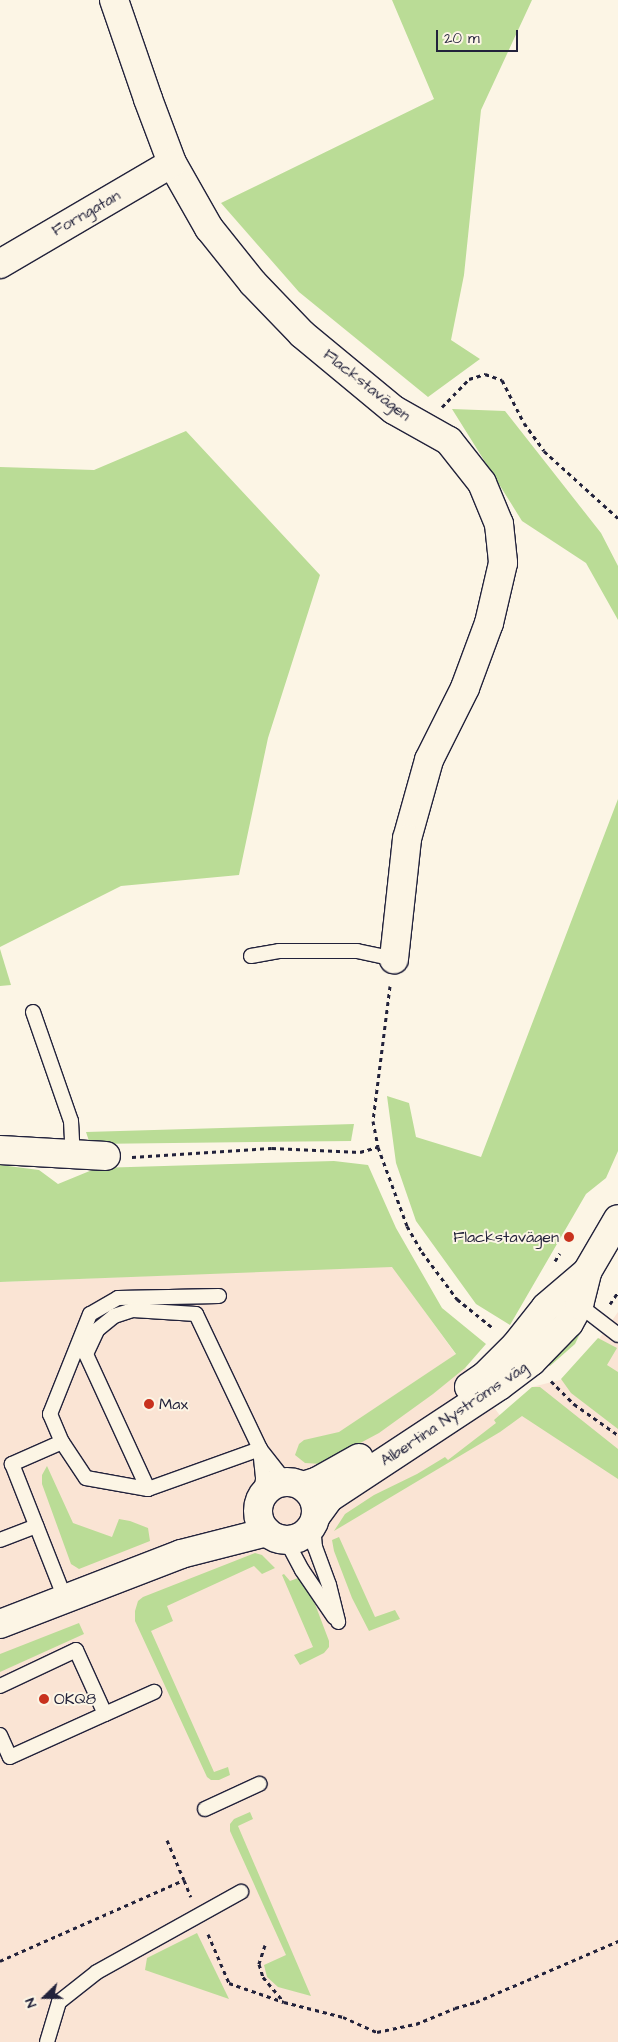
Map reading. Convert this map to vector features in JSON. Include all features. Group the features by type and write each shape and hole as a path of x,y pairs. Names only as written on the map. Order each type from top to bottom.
{"street":[{"name":"Flackstavägen","path":"114,0 172,163 209,228 253,283 302,334 394,410 449,441 482,483 499,524 503,564 489,623 465,688 429,760 408,838 394,959"},
{"name":"Forngatan","path":"0,264 172,163"},
{"path":"0,1150 106,1156"},
{"name":"Albertina Nyströms väg","path":"314,1520 329,1498 499,1386 532,1361 568,1323 579,1304 587,1272 618,1219"},
{"name":"Albertina Nyströms väg","path":"294,1484 318,1481 396,1438 485,1376 516,1345 546,1307 587,1272"},
{"path":"5,1624 181,1554 276,1536 296,1538 306,1533 314,1520 312,1496 294,1484 270,1487 260,1501 181,1554"},
{"path":"260,1501 258,1511 261,1524 276,1536"}],"lane":[{"path":"250,956 279,951 357,951 394,959"},
{"path":"32,1012 71,1121 73,1154"},
{"path":"219,1296 118,1298 90,1314 50,1414 62,1442 86,1478 148,1489 260,1449"},
{"path":"579,1304 618,1335"},
{"path":"148,1489 86,1354 97,1330 114,1316 133,1310 196,1314 260,1449 294,1484"},
{"path":"62,1442 6,1464 36,1526 77,1596"},
{"path":"260,1449 263,1479 260,1501"},
{"path":"276,1536 338,1622 329,1585 315,1547 314,1520"},
{"path":"0,1540 36,1526"},
{"path":"0,1686 76,1650 105,1714"},
{"path":"0,1735 10,1758 154,1692"},
{"path":"205,1809 259,1784"},
{"path":"47,2042 60,2002 97,1972 199,1914 242,1892"}],"path":[{"path":"443,414 438,411 469,379 485,374 502,380 524,422 544,451 618,518"},
{"path":"394,959 375,1092 373,1121 378,1147 407,1226 422,1252 457,1299 499,1332"},
{"path":"106,1156 134,1158 272,1148 360,1152 378,1147"},
{"path":"545,1375 574,1404 618,1436"},
{"path":"167,1840 229,1983 284,2002 343,2017 377,2032 416,2024 455,2008 476,2002 618,1941"},
{"path":"0,1961 184,1880"},
{"path":"265,1945 259,1964 263,1978 284,2002"}],"shaded area":[{"path":"392,1266 501,1417 532,1387 572,1377 618,1312 618,2042 0,2042 0,1282"}],"green space":[{"path":"392,0 532,0 481,110 464,275 451,340 480,359 428,397 299,292 221,203 434,99"},
{"path":"452,409 505,411 601,533 618,566 618,620 586,563 522,521"},
{"path":"186,431 320,575 268,738 239,875 121,886 0,947 0,467 94,470"},
{"path":"618,799 618,1151 606,1178 586,1194 510,1325 476,1304 416,1221 396,1163 387,1096 409,1103 416,1137 481,1157"},
{"path":"0,949 11,985 0,986"},
{"path":"354,1124 351,1141 90,1144 86,1132"},
{"path":"334,1161 368,1165 396,1228 442,1308 486,1344 465,1368 433,1394 379,1433 321,1464 305,1463 295,1455 299,1444 304,1440 339,1432 456,1354 392,1267 0,1282 0,1165 39,1170 58,1184 97,1168"},
{"path":"578,1327 583,1327 575,1344 550,1366 547,1364"},
{"path":"598,1338 617,1348 607,1365 618,1372 618,1429 571,1393 561,1379"},
{"path":"532,1387 540,1387 618,1449 618,1479 522,1416 500,1432 334,1531 345,1514 374,1495 417,1474 445,1457 448,1460 496,1423 494,1420"},
{"path":"47,1466 73,1523 112,1537 119,1519 130,1521 148,1528 150,1541 79,1569 71,1564 42,1484 42,1475"},
{"path":"339,1537 375,1617 395,1610 400,1619 369,1631 352,1598 334,1551 332,1540"},
{"path":"255,1553 262,1555 275,1568 262,1574 254,1566 167,1606 173,1621 151,1631 214,1772 228,1767 230,1775 219,1780 211,1780 207,1777 135,1621 135,1611 138,1601 143,1597"},
{"path":"284,1574 290,1581 298,1578 307,1590 315,1604 329,1641 329,1647 324,1653 300,1665 294,1655 313,1647 282,1575"},
{"path":"79,1623 84,1634 0,1672 0,1654"},
{"path":"250,1812 253,1819 238,1826 311,1996 278,1987 267,1977 264,1965 286,1955 230,1831 230,1824 234,1819"},
{"path":"197,1933 229,1999 145,1970 147,1958"}],"place":[{"name":"Flackstavägen","path":"569,1237"},
{"name":"Max","path":"149,1404"},
{"name":"OKQ8","path":"44,1699"}]}
